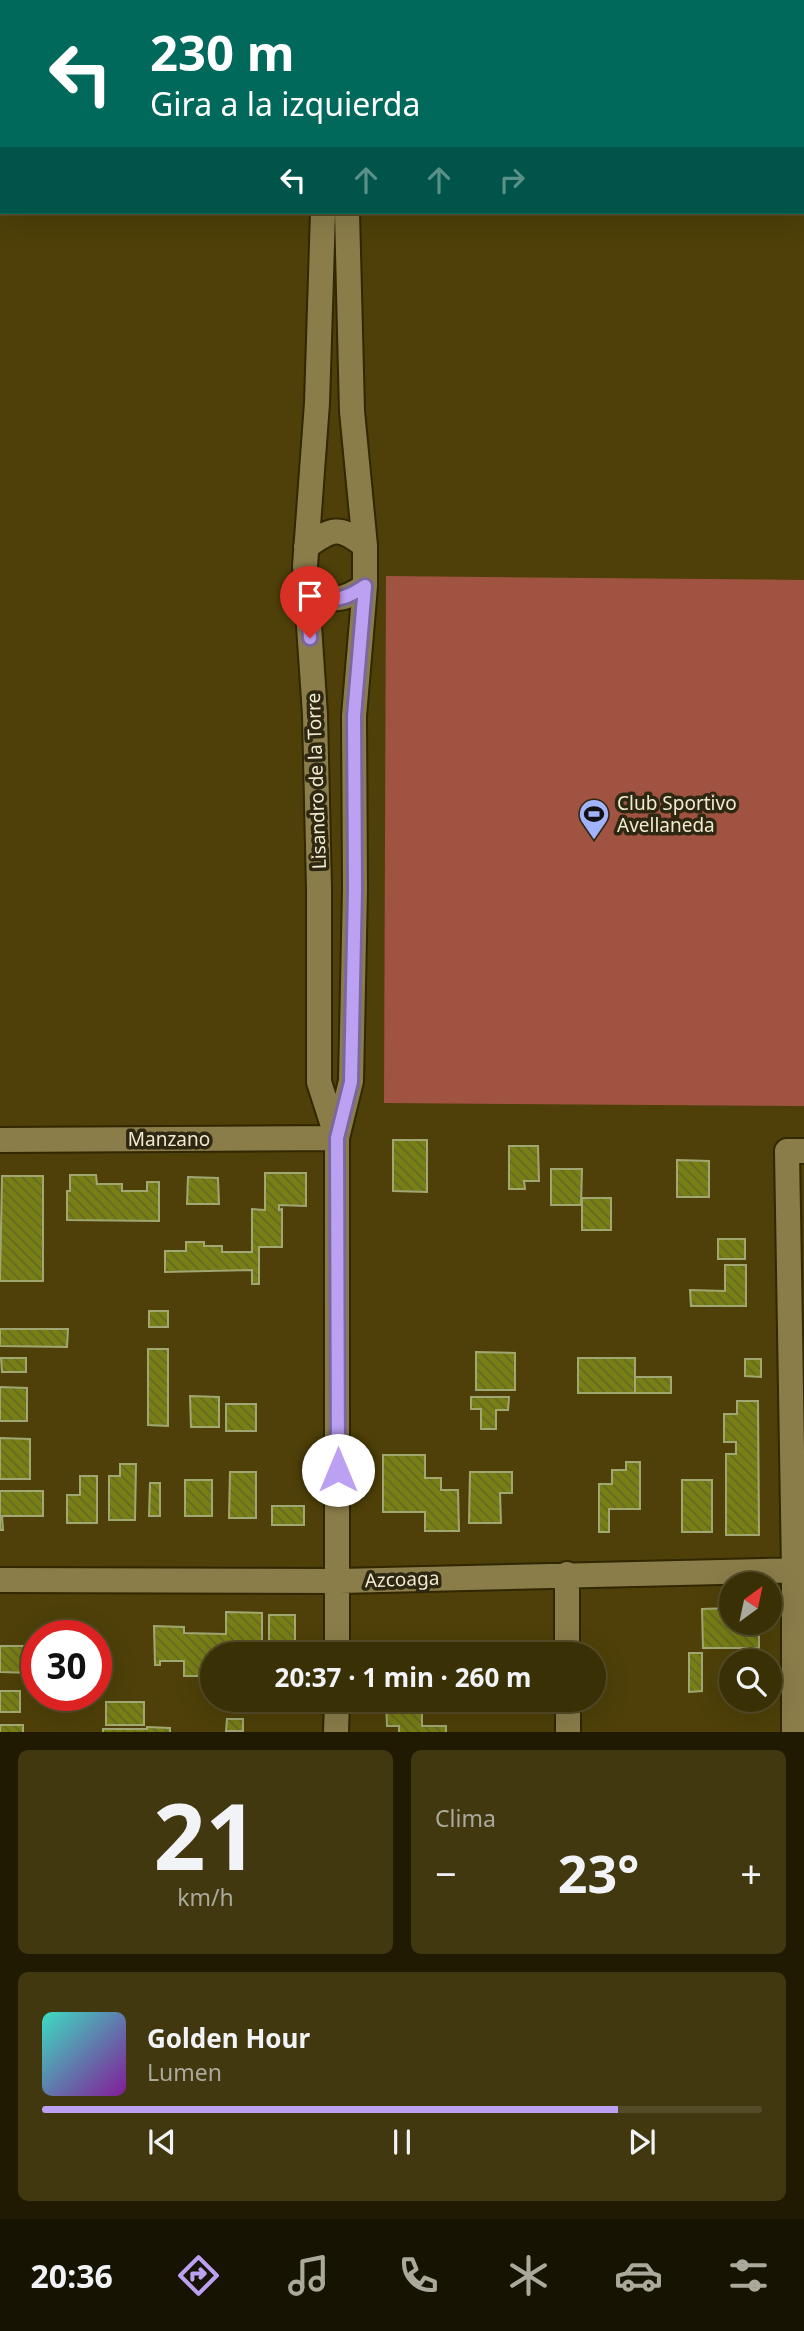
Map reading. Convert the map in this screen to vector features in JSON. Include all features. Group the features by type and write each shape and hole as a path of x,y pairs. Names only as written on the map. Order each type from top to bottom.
{"street":[{"name":"Lisandro de la Torre","path":"323,214 317,403 306,547 315,715 320,889 319,1082 337,1138"},
{"name":"Lisandro de la Torre","path":"337,1642 337,1138 351,1082 355,889 354,716 365,586 365,546 352,411 346,214"},
{"path":"306,547 331,530 342,531 365,546"},
{"path":"307,586 320,596 333,598 344,598 365,586"},
{"path":"315,715 354,716"},
{"path":"320,889 355,889"},
{"name":"Manzano","path":"0,1140 337,1138"},
{"path":"794,1732 799,1570 795,1151"},
{"name":"Azcoaga","path":"0,1580 338,1581 799,1570"},
{"path":"567,1574 567,1642"},
{"path":"336,1732 337,1712"},
{"path":"568,1712 568,1732"}],"shaded area":[{"name":"Club Sportivo Avellaneda","path":"386,576 804,580 804,1106 384,1103"}],"building":[{"path":"393,1140 427,1140 427,1192 393,1191"},
{"path":"509,1146 538,1146 539,1181 524,1181 525,1189 509,1189"},
{"path":"677,1160 709,1161 709,1197 677,1197"},
{"path":"551,1169 582,1169 581,1205 551,1205"},
{"path":"265,1173 306,1173 306,1206 279,1205 279,1210 282,1209 282,1247 259,1247 259,1284 252,1284 252,1270 165,1272 165,1251 186,1251 186,1242 222,1246 222,1252 252,1252 252,1209 265,1210"},
{"path":"70,1175 96,1175 97,1184 122,1184 122,1191 147,1191 147,1182 159,1182 159,1221 67,1220"},
{"path":"2,1176 43,1176 43,1281 0,1281"},
{"path":"188,1177 218,1178 219,1204 187,1204"},
{"path":"582,1198 611,1198 611,1230 582,1230"},
{"path":"718,1239 745,1239 745,1259 718,1259"},
{"path":"725,1265 746,1265 746,1306 691,1306 690,1290 725,1291"},
{"path":"149,1311 168,1311 168,1327 149,1327"},
{"path":"0,1329 68,1329 67,1347 0,1346"},
{"path":"148,1349 168,1349 168,1426 148,1425"},
{"path":"476,1352 515,1353 515,1390 476,1390"},
{"path":"1,1358 26,1358 26,1372 2,1372"},
{"path":"578,1358 635,1358 635,1393 578,1393"},
{"path":"745,1359 761,1359 761,1377 745,1376"},
{"path":"635,1377 671,1377 671,1393 635,1393"},
{"path":"0,1387 27,1388 27,1421 0,1421"},
{"path":"190,1396 219,1397 219,1427 191,1427"},
{"path":"471,1397 509,1397 508,1410 496,1410 496,1429 481,1429 481,1409 471,1409"},
{"path":"737,1401 758,1401 759,1535 726,1535 726,1454 736,1454 736,1442 724,1442 724,1414 737,1414"},
{"path":"226,1404 256,1404 256,1431 226,1431"},
{"path":"0,1438 30,1439 30,1479 0,1479"},
{"path":"383,1455 425,1455 425,1478 441,1478 441,1490 458,1490 459,1531 425,1531 425,1512 383,1512"},
{"path":"626,1462 640,1462 640,1509 609,1509 609,1532 599,1532 599,1484 612,1484 612,1470 626,1470"},
{"path":"120,1464 136,1464 135,1520 109,1520 109,1476 120,1476"},
{"path":"230,1472 256,1472 256,1518 229,1518"},
{"path":"470,1472 512,1472 512,1493 500,1493 501,1523 469,1523"},
{"path":"80,1476 97,1476 97,1523 67,1523 67,1495 80,1495"},
{"path":"185,1480 212,1480 212,1516 185,1516"},
{"path":"682,1480 712,1480 712,1532 682,1532"},
{"path":"150,1483 160,1483 160,1516 149,1516"},
{"path":"0,1491 43,1491 43,1516 2,1516 3,1530 0,1530"},
{"path":"272,1506 304,1506 304,1525 272,1525"},
{"path":"719,1608 719,1635 759,1635 759,1648 703,1648 702,1609"},
{"path":"226,1612 262,1613 262,1642 200,1642 200,1676 184,1676 184,1661 160,1661 160,1665 155,1665 154,1626 184,1627 184,1633 226,1634"},
{"path":"269,1615 295,1615 295,1642 269,1642"},
{"path":"0,1646 21,1646 21,1673 0,1672"},
{"path":"689,1653 702,1653 702,1691 689,1692"},
{"path":"0,1691 20,1691 20,1712 0,1712"},
{"path":"112,1702 144,1702 144,1725 106,1725 106,1711 112,1711"},
{"path":"386,1712 422,1712 422,1726 446,1726 446,1732 399,1732 399,1726 387,1726"},
{"path":"227,1719 243,1719 243,1731 226,1731"},
{"path":"0,1725 23,1725 23,1732 0,1732"},
{"path":"170,1728 170,1732 103,1732 103,1729"}],"place":[{"name":"Club Sportivo Avellaneda","path":"594,841"}],"route":[{"path":"310,638 307,586 320,596 344,598 365,586 354,716 355,889 351,1082 337,1138 338,1470"}]}
